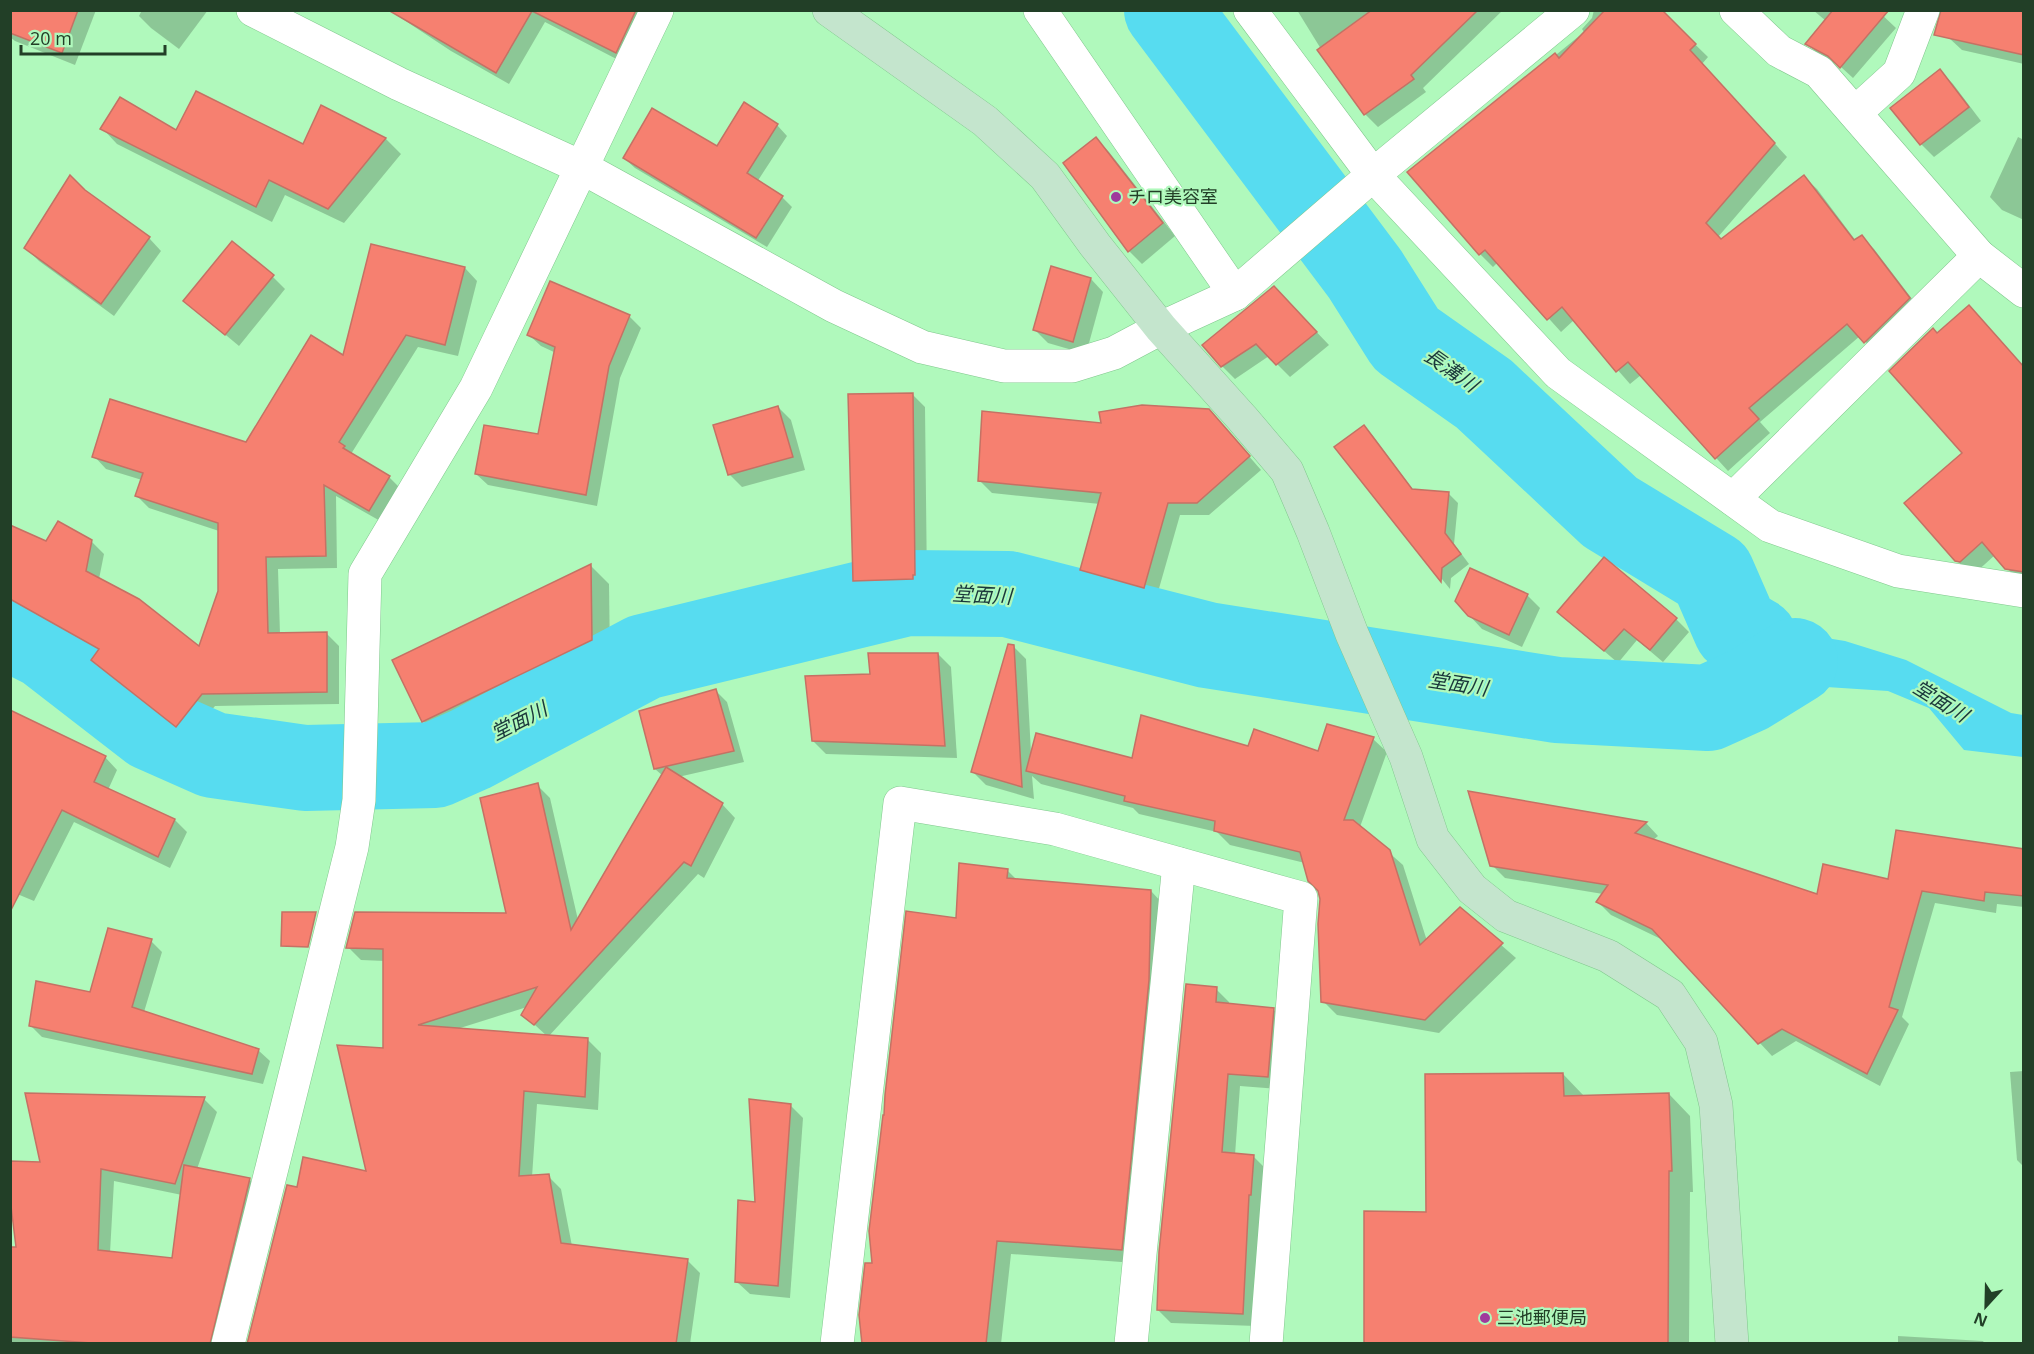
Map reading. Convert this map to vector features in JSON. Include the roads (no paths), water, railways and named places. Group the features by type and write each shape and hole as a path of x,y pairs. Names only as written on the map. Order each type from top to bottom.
{"street":[{"path":"253,10 399,84 583,168 834,306 922,347 1004,366 1072,366 1114,353 1161,328 1235,294 1373,175 1573,10"},
{"path":"228,1344 352,847 359,800 365,574 476,388 657,10"},
{"path":"829,10 985,121 1045,176 1095,245 1161,328 1287,471 1352,634 1406,757 1433,839 1472,889 1506,916 1608,956 1670,995 1701,1042 1716,1105 1732,1344"},
{"path":"1040,10 1235,294"},
{"path":"1250,10 1373,175 1558,373 1770,526 1898,571 2024,591"},
{"path":"1736,10 1779,51 1819,72 1979,256 2024,291"},
{"path":"1855,113 1899,73 1923,10"},
{"path":"1733,499 1979,256"},
{"path":"837,1344 900,803 1055,830 1301,898 1266,1344"},
{"path":"1131,1344 1179,864"}],"water":[{"path":"1699,527 1752,567 1745,595 1749,618 1776,630 1845,641 1906,660 2011,713 2023,715 2023,757 1964,750 1929,708 1888,691 1811,686 1769,689 1737,667 1698,593 1674,567"}],"waterway":[{"name":"長溝川","path":"1167,10 1365,274 1406,339 1484,394 1610,512 1712,574 1736,629 1755,640"},
{"name":"堂面川","path":"10,628 46,646 152,728 213,755 305,768 435,765 471,749 644,657 907,593 1008,594 1207,645 1557,700 1708,708 1748,690 1795,661"}],"place":[{"name":"チロ美容室","path":"1116,197"},
{"name":"三池郵便局","path":"1485,1318"}]}
